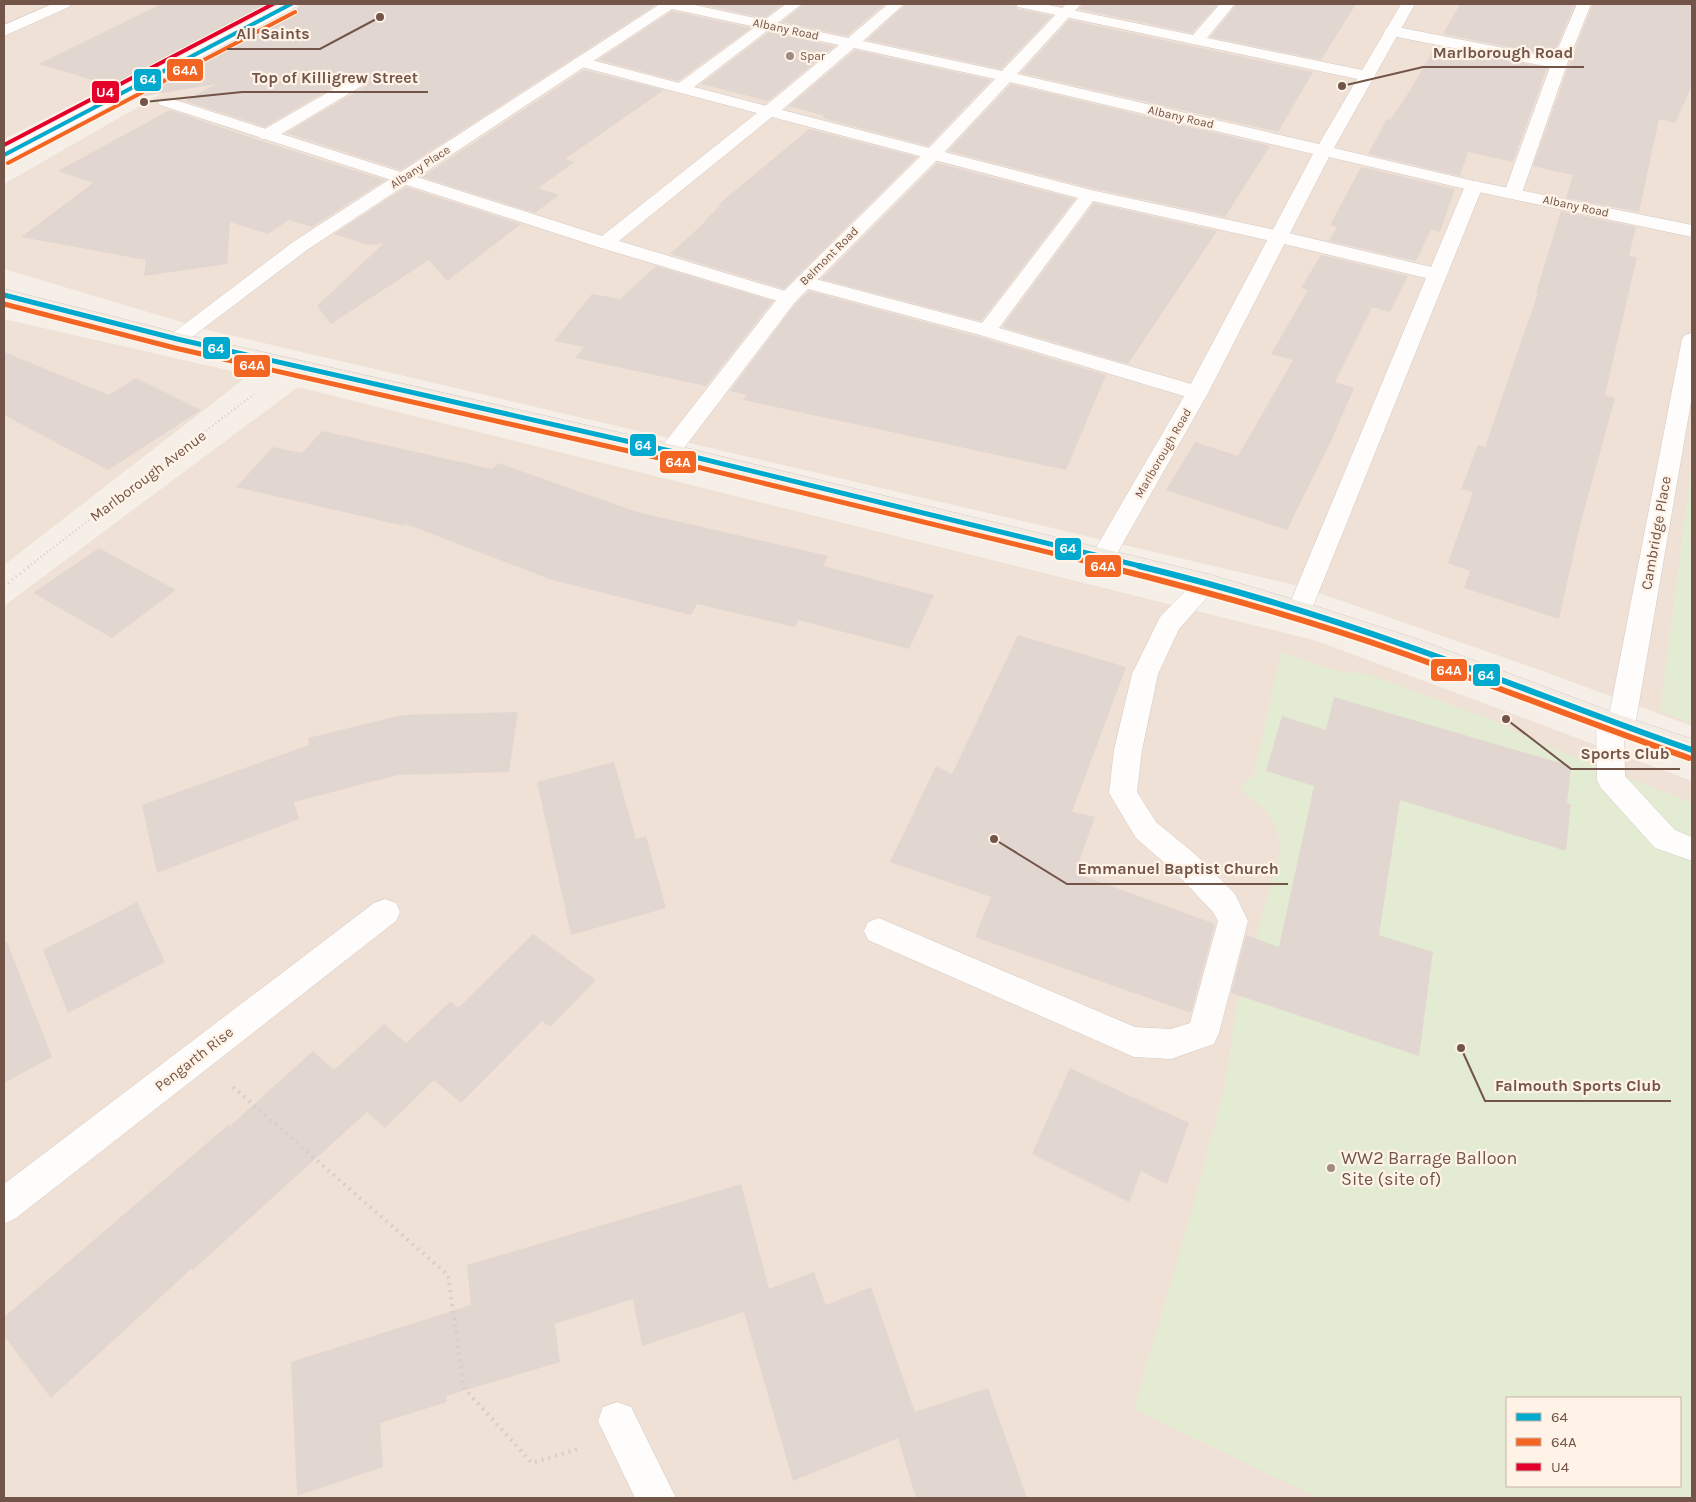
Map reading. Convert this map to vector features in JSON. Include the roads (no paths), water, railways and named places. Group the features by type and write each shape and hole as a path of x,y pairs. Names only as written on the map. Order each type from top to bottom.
{"main road":[{"path":"4,295 177,339 670,451 1208,583 1300,610 1408,646 1615,724 1692,750"}],"street":[{"path":"4,31 64,4"},
{"path":"4,155 291,4"},
{"name":"Albany Road","path":"670,4 1005,76 1474,186 1692,231"},
{"name":"Albany Place","path":"177,339 300,246 670,4"},
{"path":"682,88 795,4"},
{"path":"605,243 770,111 897,4"},
{"path":"1023,4 1069,8 1197,40 1367,76"},
{"path":"1197,40 1228,4"},
{"name":"Marlborough Road","path":"1102,558 1196,393 1324,150 1408,4"},
{"path":"1513,193 1559,64 1584,4"},
{"name":"Belmont Road","path":"670,451 788,298 932,154 1069,8"},
{"path":"1392,31 1559,64"},
{"path":"580,62 1089,195 1280,236 1438,275"},
{"path":"267,135 359,81"},
{"path":"166,102 605,243 788,298"},
{"path":"1300,610 1474,186"},
{"path":"987,331 1089,195"},
{"path":"804,282 987,331 1196,393"},
{"name":"Cambridge Place","path":"1692,339 1615,724 1611,780 1665,839 1692,849"},
{"path":"879,931 1134,1042 1172,1044 1203,1032 1233,921 1224,903 1185,863 1146,830 1124,793 1128,750 1145,674 1169,624 1208,583"},
{"name":"Pengarth Rise","path":"4,1206 385,912"},
{"path":"617,1421 656,1498"}],"place":[{"name":"All Saints","path":"380,17"},
{"name":"Spar","path":"790,56"},
{"name":"Marlborough Road","path":"1342,86"},
{"name":"Top of Killigrew Street","path":"144,102"},
{"name":"Sports Club","path":"1506,719"},
{"name":"Emmanuel Baptist Church","path":"994,839"},
{"name":"Falmouth Sports Club","path":"1461,1048"},
{"name":"WW2 Barrage Balloon Site (site of)","path":"1331,1168"}]}
